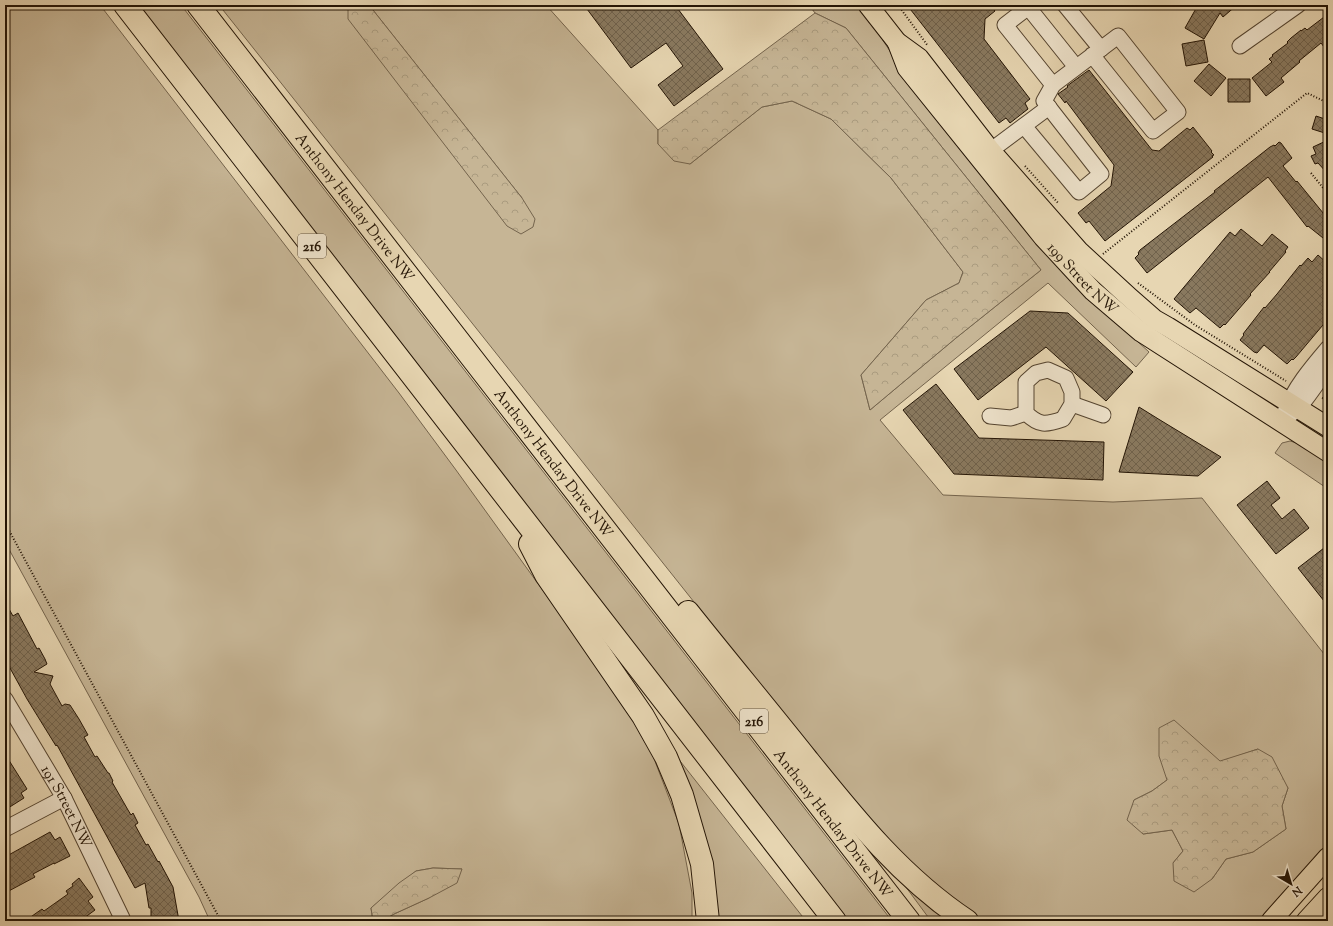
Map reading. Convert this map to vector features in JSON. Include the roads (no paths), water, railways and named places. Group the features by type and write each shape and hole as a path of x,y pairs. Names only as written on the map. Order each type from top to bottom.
{"highway":[{"name":"216","path":"125,5 835,921"},
{"name":"Anthony Henday Drive NW","path":"198,5 909,921"},
{"path":"499,487 546,575 643,716 666,757 682,796 702,864 708,921"},
{"path":"599,521 670,591 860,824 906,874 945,906 967,921"}],"main road":[{"name":"199 Street NW","path":"868,5 897,42 908,68 985,155 1079,251 1129,297 1154,319 1295,399 1328,427"},
{"name":"199 Street NW","path":"985,155 1043,237 1093,291 1117,312 1141,332 1168,350 1328,452"},
{"path":"1271,921 1328,857"},
{"path":"1306,921 1328,897"}],"street":[{"path":"1024,126 1079,192 1101,174 1044,101 1053,85 1076,67 1096,52 1118,36 1178,112 1153,131 1096,52 1065,5"},
{"path":"1240,46 1298,5"},
{"path":"1053,85 1005,25 1030,6 1076,67"},
{"path":"985,155 1048,107"},
{"path":"1281,422 1295,399 1309,371 1328,348"},
{"path":"1295,399 1320,378 1328,369"},
{"path":"1048,370 1066,378 1072,392 1072,404 1063,419 1052,423 1042,424 1033,420 1026,413 1026,382 1036,373 1048,370"},
{"path":"1072,404 1104,415"},
{"path":"990,416 1011,418 1026,413"},
{"name":"191 Street NW","path":"5,699 64,798 121,920"},
{"path":"5,829 64,798"}]}
